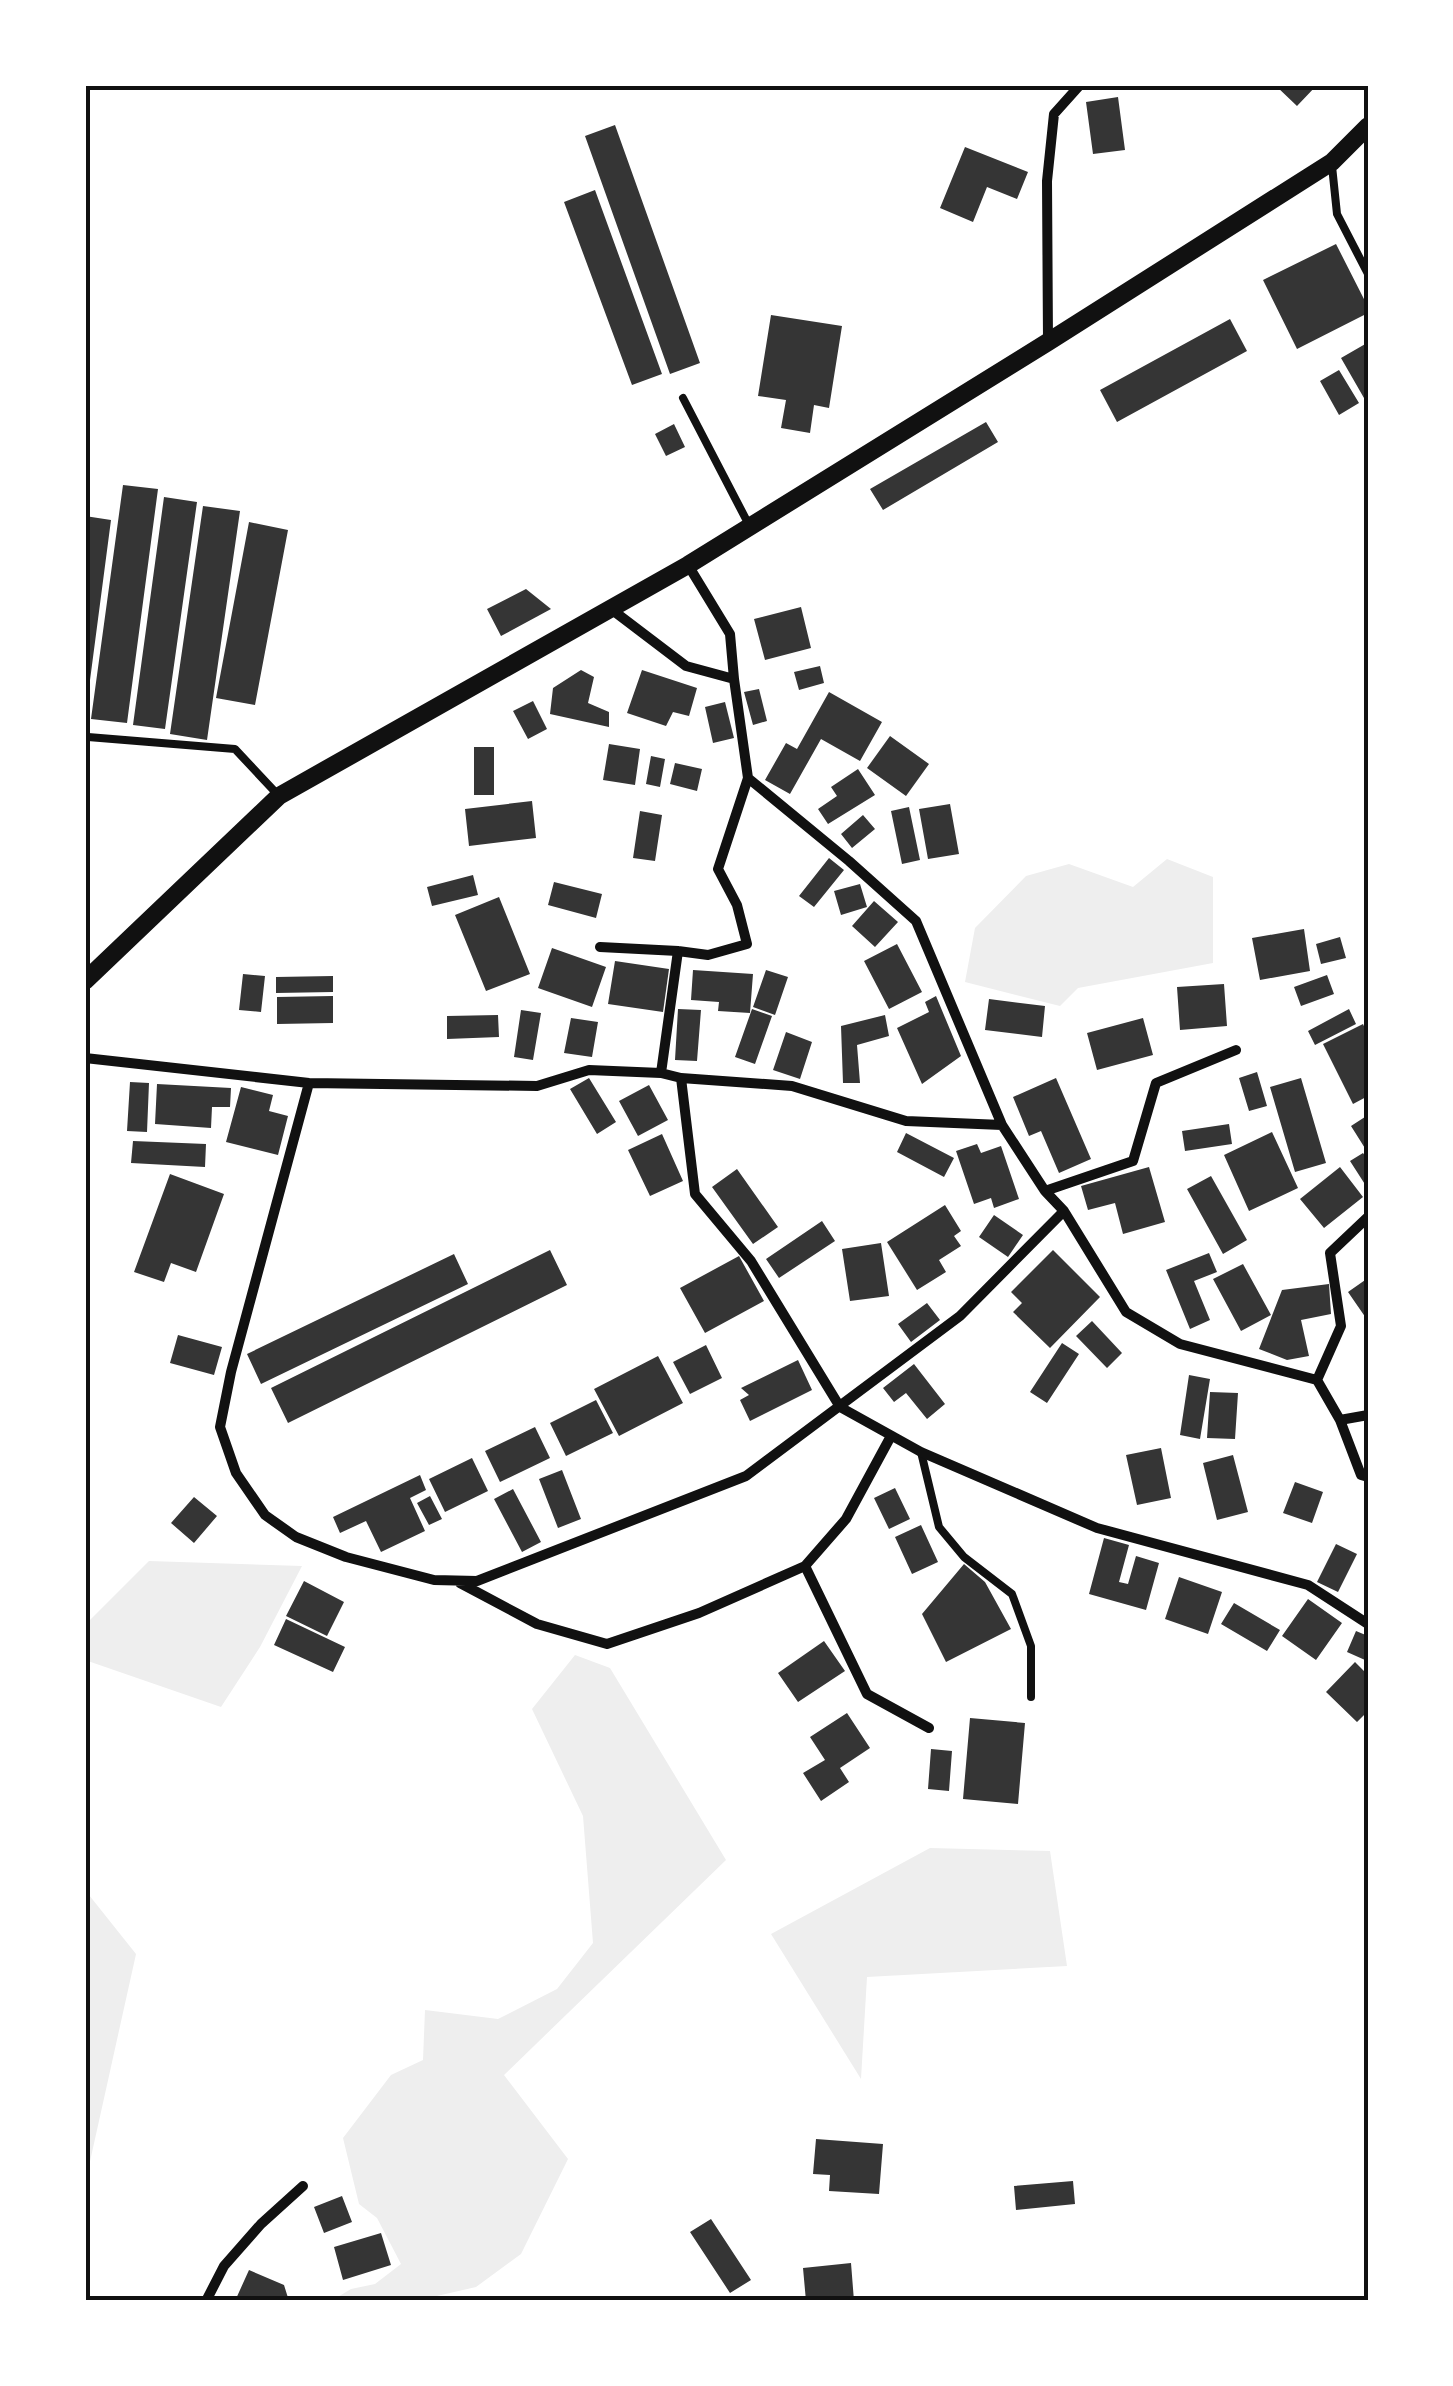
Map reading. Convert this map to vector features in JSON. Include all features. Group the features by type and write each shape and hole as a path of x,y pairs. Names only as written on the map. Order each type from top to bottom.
{"street":[{"path":"1048,342 1048,180 1054,114 1080,85"},
{"path":"85,981 279,796 688,565 1332,162 1368,126"},
{"path":"600,947 708,955 747,944 736,905 718,869 748,778 730,634 688,565"},
{"path":"611,609 686,666 734,679"},
{"path":"748,778 916,921 1002,1125 1064,1211 1126,1312 1180,1344 1317,1380 1340,1420 1361,1475 1368,1477"},
{"path":"662,1072 678,951"},
{"path":"1046,1191 1133,1161 1156,1083 1236,1050"},
{"path":"85,1058 309,1083 537,1086 589,1070 662,1072 681,1078 792,1086 906,1121 1002,1125"},
{"path":"681,1078 695,1194 751,1261 840,1407 921,1452 1097,1528 1308,1585 1368,1624"},
{"path":"309,1083 220,1426 236,1474 265,1515 296,1537 346,1557 434,1580 478,1581 746,1476 960,1316 1064,1211"},
{"path":"1317,1380 1342,1326 1330,1253 1368,1217"},
{"path":"1340,1420 1368,1415"},
{"path":"455,1581 536,1624 607,1644 699,1613 805,1566 846,1519 892,1436"},
{"path":"805,1566 867,1694 929,1728"},
{"path":"206,2301 224,2266 261,2224 303,2186"}],"lane":[{"path":"1332,162 1336,214 1368,274"},
{"path":"682,398 750,525"},
{"path":"88,737 234,748 279,796"},
{"path":"921,1452 939,1527 964,1558 1012,1594 1031,1646 1031,1698"}],"shaded area":[{"path":"1167,859 1213,877 1213,963 1078,988 1060,1006 965,982 975,928 1026,876 1069,864 1133,887"},
{"path":"149,1561 302,1566 260,1647 221,1707 85,1660 85,1625"},
{"path":"575,1655 610,1668 726,1860 504,2075 568,2159 521,2254 476,2287 415,2301 331,2301 351,2289 375,2284 401,2264 377,2218 359,2204 343,2138 391,2075 423,2060 425,2010 498,2019 557,1989 593,1943 583,1816 532,1709"},
{"path":"930,1848 1050,1851 1067,1966 867,1977 861,2079 771,1934"},
{"path":"85,1890 136,1954 85,2184"}],"building":[{"path":"1275,85 1317,85 1297,106"},
{"path":"1118,97 1125,150 1093,154 1086,102"},
{"path":"615,125 700,363 670,374 585,136"},
{"path":"965,147 1028,172 1017,199 987,187 973,222 940,208"},
{"path":"595,190 662,374 632,385 564,202"},
{"path":"1336,244 1368,313 1297,349 1263,280"},
{"path":"771,315 842,326 829,408 814,405 810,433 781,428 786,400 758,396"},
{"path":"1230,319 1247,351 1117,422 1100,390"},
{"path":"1368,345 1368,405 1341,358"},
{"path":"1339,370 1359,403 1339,415 1320,381"},
{"path":"986,422 998,442 883,510 870,489"},
{"path":"674,424 685,447 666,456 655,434"},
{"path":"123,485 158,489 127,723 91,719"},
{"path":"164,497 197,502 165,729 133,725"},
{"path":"203,506 240,511 207,740 170,734"},
{"path":"85,516 111,520 87,703 85,703"},
{"path":"249,522 288,530 255,705 216,698"},
{"path":"526,589 551,609 501,636 487,609"},
{"path":"801,607 811,648 765,660 754,619"},
{"path":"820,666 824,683 799,690 794,672"},
{"path":"581,670 594,677 588,703 609,712 609,727 550,714 553,688"},
{"path":"642,670 697,688 689,716 673,712 666,726 627,713"},
{"path":"759,689 767,721 753,725 744,692"},
{"path":"829,692 882,722 860,761 821,739 790,794 765,780 786,743 797,749"},
{"path":"533,701 547,729 528,739 513,711"},
{"path":"725,702 734,738 713,743 705,707"},
{"path":"890,736 929,764 906,796 867,768"},
{"path":"609,744 640,749 635,785 603,780"},
{"path":"474,747 494,747 494,795 474,795"},
{"path":"651,756 665,759 660,787 646,784"},
{"path":"675,763 702,769 697,791 670,784"},
{"path":"858,769 875,795 828,824 818,809 837,796 831,787"},
{"path":"532,801 536,838 469,846 465,809"},
{"path":"950,804 959,854 928,859 919,809"},
{"path":"909,807 920,860 902,864 891,811"},
{"path":"640,811 662,815 655,861 633,858"},
{"path":"863,815 875,829 852,848 841,834"},
{"path":"829,858 844,870 814,907 799,896"},
{"path":"473,875 478,895 432,906 427,887"},
{"path":"554,882 602,894 596,918 548,905"},
{"path":"860,884 867,907 841,915 834,891"},
{"path":"499,897 530,974 486,991 455,915"},
{"path":"874,901 898,922 875,947 852,926"},
{"path":"1304,929 1310,971 1260,980 1252,938"},
{"path":"1340,937 1346,958 1321,964 1316,944"},
{"path":"897,944 922,992 889,1009 864,961"},
{"path":"552,948 606,967 592,1007 538,988"},
{"path":"615,961 669,969 663,1012 608,1004"},
{"path":"693,970 753,974 750,1013 718,1011 719,1002 691,1000"},
{"path":"766,970 788,977 775,1015 753,1007"},
{"path":"243,974 265,976 261,1012 239,1010"},
{"path":"1327,975 1334,994 1301,1006 1294,987"},
{"path":"333,976 333,992 276,993 276,977"},
{"path":"1224,984 1227,1026 1180,1030 1177,987"},
{"path":"333,996 333,1023 277,1024 277,997"},
{"path":"936,996 961,1056 922,1084 897,1028 929,1012 925,1002"},
{"path":"989,999 1045,1006 1042,1037 985,1030"},
{"path":"678,1009 701,1010 697,1061 675,1060"},
{"path":"752,1009 772,1016 755,1064 735,1057"},
{"path":"1349,1009 1356,1024 1315,1045 1308,1031"},
{"path":"521,1010 541,1013 533,1060 514,1057"},
{"path":"498,1015 499,1037 447,1039 447,1016"},
{"path":"885,1015 889,1036 857,1045 860,1083 843,1083 841,1026"},
{"path":"571,1018 598,1022 592,1057 564,1053"},
{"path":"1143,1018 1153,1055 1097,1070 1087,1033"},
{"path":"1363,1024 1368,1035 1368,1096 1353,1104 1323,1044"},
{"path":"786,1032 812,1042 800,1079 773,1070"},
{"path":"1257,1072 1267,1106 1249,1111 1239,1078"},
{"path":"589,1078 616,1122 597,1134 570,1089"},
{"path":"1056,1078 1091,1159 1059,1173 1041,1131 1029,1136 1013,1097"},
{"path":"1301,1078 1326,1163 1295,1172 1270,1087"},
{"path":"130,1082 149,1083 147,1132 127,1131"},
{"path":"157,1084 231,1088 230,1107 212,1107 211,1128 155,1124"},
{"path":"649,1085 668,1120 638,1136 619,1101"},
{"path":"241,1087 273,1095 269,1111 288,1116 278,1155 226,1142"},
{"path":"1368,1115 1368,1153 1351,1126"},
{"path":"1229,1124 1232,1144 1185,1151 1182,1131"},
{"path":"1272,1132 1298,1188 1249,1211 1224,1155"},
{"path":"906,1133 954,1158 944,1177 897,1152"},
{"path":"662,1134 683,1181 650,1196 628,1150"},
{"path":"133,1141 206,1144 205,1167 131,1163"},
{"path":"977,1144 981,1153 1001,1146 1019,1199 994,1208 991,1198 974,1204 956,1151"},
{"path":"1363,1153 1368,1160 1368,1189 1350,1161"},
{"path":"1149,1167 1165,1222 1123,1234 1115,1203 1088,1210 1081,1186"},
{"path":"1340,1167 1363,1197 1324,1228 1300,1199"},
{"path":"737,1169 778,1227 753,1244 712,1187"},
{"path":"170,1174 224,1194 196,1272 171,1263 164,1282 134,1272"},
{"path":"1211,1176 1247,1240 1223,1254 1187,1189"},
{"path":"945,1205 961,1231 954,1236 961,1246 939,1260 946,1272 917,1290 887,1242"},
{"path":"994,1215 1023,1235 1008,1257 979,1237"},
{"path":"822,1221 835,1241 779,1278 766,1259"},
{"path":"881,1243 889,1296 850,1301 842,1249"},
{"path":"550,1250 567,1285 288,1423 271,1388"},
{"path":"1053,1250 1100,1297 1050,1348 1013,1312 1022,1303 1011,1292"},
{"path":"1209,1253 1217,1272 1194,1281 1210,1320 1190,1329 1166,1270"},
{"path":"454,1254 468,1284 261,1384 247,1354"},
{"path":"739,1256 764,1301 705,1333 680,1288"},
{"path":"1243,1264 1271,1315 1241,1331 1213,1279"},
{"path":"1368,1278 1368,1321 1348,1292"},
{"path":"1329,1284 1331,1314 1301,1320 1309,1356 1287,1360 1259,1349 1282,1290"},
{"path":"927,1303 940,1320 911,1342 898,1324"},
{"path":"1092,1321 1122,1353 1107,1368 1076,1336"},
{"path":"178,1335 222,1347 214,1375 170,1363"},
{"path":"1062,1343 1079,1354 1047,1403 1030,1392"},
{"path":"706,1345 722,1378 690,1394 673,1362"},
{"path":"658,1356 683,1403 619,1436 594,1389"},
{"path":"798,1360 812,1390 750,1421 740,1400 749,1395 741,1388"},
{"path":"914,1364 945,1404 927,1419 906,1393 894,1402 883,1388"},
{"path":"1189,1375 1210,1379 1200,1439 1180,1435"},
{"path":"1210,1392 1238,1393 1235,1439 1207,1438"},
{"path":"596,1400 613,1433 566,1456 550,1423"},
{"path":"535,1427 550,1458 500,1482 485,1451"},
{"path":"1161,1448 1171,1498 1137,1505 1126,1455"},
{"path":"1233,1455 1248,1512 1217,1520 1203,1463"},
{"path":"472,1458 488,1491 445,1512 429,1479"},
{"path":"562,1470 581,1519 558,1528 539,1479"},
{"path":"420,1475 426,1490 410,1498 425,1531 381,1552 366,1521 340,1533 333,1517"},
{"path":"1295,1482 1323,1492 1312,1523 1283,1513"},
{"path":"895,1488 910,1519 889,1529 874,1498"},
{"path":"513,1489 541,1542 522,1552 494,1499"},
{"path":"430,1496 442,1519 429,1525 417,1503"},
{"path":"194,1497 217,1516 194,1543 171,1523"},
{"path":"921,1525 938,1562 912,1574 895,1537"},
{"path":"1104,1538 1129,1545 1119,1582 1128,1584 1136,1556 1159,1563 1146,1610 1089,1594"},
{"path":"1336,1544 1357,1554 1338,1592 1317,1582"},
{"path":"964,1564 985,1582 1011,1629 946,1662 922,1614"},
{"path":"1179,1577 1222,1592 1208,1634 1165,1619"},
{"path":"304,1581 344,1602 327,1636 286,1616"},
{"path":"1308,1599 1342,1623 1316,1660 1282,1636"},
{"path":"1234,1603 1280,1630 1267,1651 1221,1624"},
{"path":"286,1619 345,1647 333,1672 274,1645"},
{"path":"1356,1631 1368,1636 1365,1660 1347,1652"},
{"path":"824,1641 845,1671 798,1702 778,1673"},
{"path":"1355,1662 1368,1675 1368,1711 1357,1722 1326,1692"},
{"path":"847,1713 870,1748 840,1768 849,1782 821,1801 803,1773 825,1760 810,1737"},
{"path":"970,1718 1025,1723 1018,1804 963,1799"},
{"path":"931,1749 952,1751 949,1791 928,1789"},
{"path":"816,2139 883,2144 879,2194 829,2191 830,2175 813,2174"},
{"path":"1073,2181 1075,2204 1016,2210 1014,2186"},
{"path":"342,2196 352,2222 324,2233 314,2207"},
{"path":"711,2219 751,2280 730,2293 690,2232"},
{"path":"381,2233 391,2265 343,2280 334,2247"},
{"path":"851,2263 854,2301 806,2301 803,2268"},
{"path":"249,2270 284,2285 289,2301 235,2301"}]}
